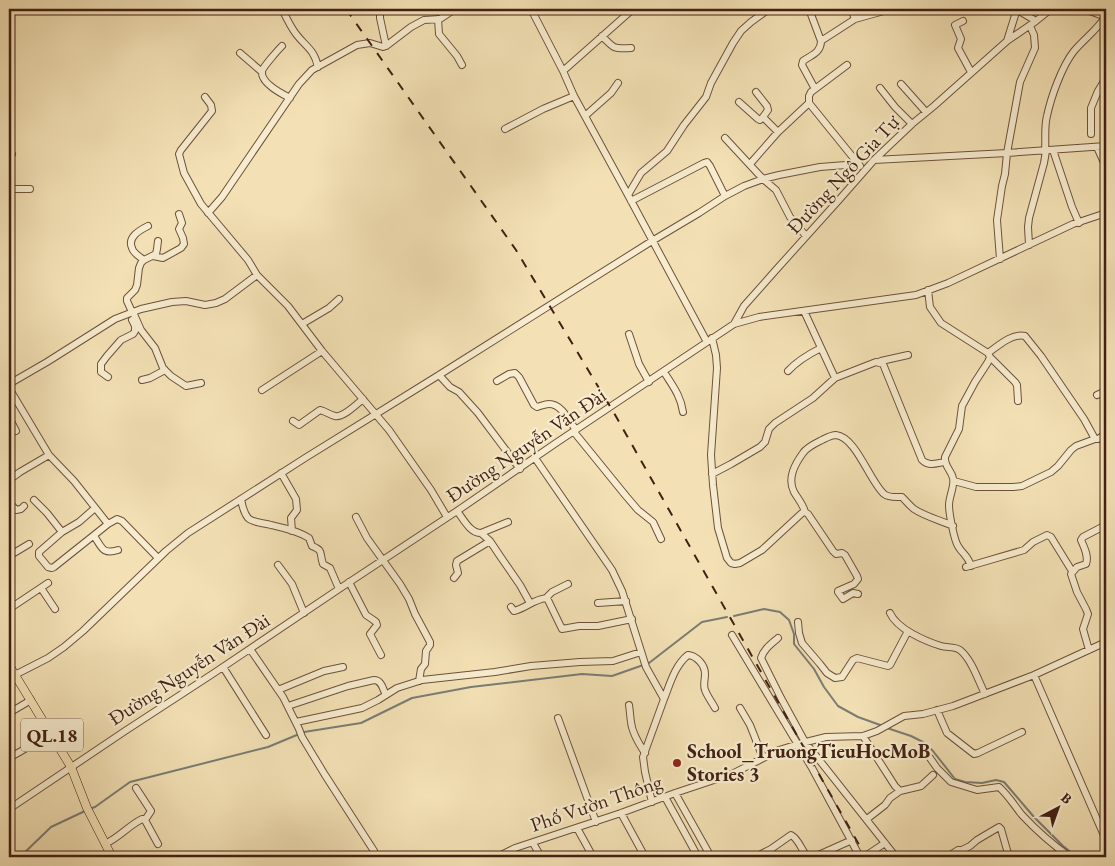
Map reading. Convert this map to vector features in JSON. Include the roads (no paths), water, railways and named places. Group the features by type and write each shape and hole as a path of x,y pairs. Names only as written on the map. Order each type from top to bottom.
{"main road":[{"name":"QL.18","path":"9,665 12,676 30,700 71,767 88,810 112,857"}],"street":[{"path":"282,9 297,36 312,50 318,67"},
{"path":"380,9 386,46"},
{"path":"208,213 222,197 306,76 357,45 370,42 383,47 386,46 411,27 424,20 438,19 455,9"},
{"path":"531,9 584,116 716,355 717,368 711,455 712,474 718,528 731,563 740,563 762,550 805,512"},
{"path":"567,9 574,9"},
{"path":"563,71 633,9"},
{"path":"630,198 641,173 667,151 706,97 711,83 732,43 741,31 769,9"},
{"path":"809,9 821,41 821,47 816,53 806,59 802,65 816,90"},
{"path":"851,9 855,19"},
{"path":"821,41 855,19 891,9"},
{"path":"1007,41 1017,9 1036,21"},
{"name":"Đường Ngô Gia Tự","path":"734,324 744,306 874,160 1007,41 1051,9"},
{"path":"1079,222 1048,150 1046,116 1057,82 1072,53 1093,33 1106,17 1084,9"},
{"path":"438,19 440,34 462,65"},
{"path":"963,21 955,26 961,39 958,48 971,72"},
{"path":"1000,258 997,220 1020,82 1035,48 1034,36 1030,26"},
{"path":"602,36 614,48 631,48"},
{"path":"282,46 262,72 263,78 269,85 290,98"},
{"path":"240,53 262,72"},
{"path":"846,65 812,92 808,100 864,170"},
{"path":"1091,134 1092,108 1098,91 1106,78"},
{"path":"584,116 611,93 618,83"},
{"path":"901,84 926,112"},
{"path":"880,88 912,124"},
{"path":"739,102 760,120 768,110 756,92"},
{"path":"505,130 543,109 574,96"},
{"path":"205,97 212,111 181,150 180,154 184,173 201,204 248,260 257,275 288,306 322,351 396,438 448,517"},
{"path":"750,164 778,132 809,103"},
{"path":"763,117 778,132"},
{"path":"725,138 776,190 790,216 806,236"},
{"path":"874,160 1106,146"},
{"path":"1097,147 1106,167"},
{"path":"1029,245 1029,218 1048,150"},
{"path":"630,198 707,162 725,196"},
{"path":"12,676 48,658 64,647 158,558 188,533 725,196 763,178 813,168 859,164"},
{"path":"9,189 30,189"},
{"name":"Đường Nguyễn Văn Đài","path":"9,809 520,469 734,324 760,316 916,295 948,283 1079,222 1106,213"},
{"path":"152,256 163,258 181,248 184,244 179,229 182,223 179,214"},
{"path":"144,260 135,253 131,243 138,231 148,226"},
{"path":"108,377 101,372 101,364 121,340 135,331 127,298 137,285 141,263 156,254 158,241"},
{"path":"9,384 115,319 172,302 206,305 216,303 225,299 257,275"},
{"path":"928,290 930,307 942,323 989,355 1015,382 1018,402"},
{"path":"302,324 329,308 339,299"},
{"path":"804,311 835,378"},
{"path":"131,313 155,348 164,370 186,386 201,382"},
{"path":"629,334 639,364 649,382"},
{"path":"1072,571 1052,537 1047,535 1033,542 1024,550 968,566 968,557 959,548 954,538 949,504 954,481 945,462 959,429 962,406 988,362 989,355 1014,336 1020,335 1025,336 1041,356 1084,419 1095,439"},
{"path":"788,370 795,363 821,348"},
{"path":"262,390 322,351"},
{"path":"712,474 760,446 765,442 769,429 775,422 813,398 835,378 876,362 908,355"},
{"path":"879,362 883,364 922,460 929,464 945,462"},
{"path":"142,380 164,370"},
{"path":"664,372 679,395 683,412"},
{"path":"498,381 509,374 516,374 534,405 537,407 546,404 556,405 561,408 575,431 626,496 638,510 653,522 661,539"},
{"path":"439,375 450,387 464,397 520,469"},
{"path":"9,388 49,454 108,524"},
{"path":"1097,395 1106,392"},
{"path":"293,421 299,425 320,410 335,416 342,415 363,399"},
{"path":"9,417 16,431"},
{"path":"954,481 976,487 1022,486 1051,472 1076,446 1098,439 1106,434"},
{"path":"858,594 853,593 843,599 841,598 838,591 854,584 858,579 857,576 845,556 842,553 834,552 805,512 803,505 793,490 791,477 796,463 805,450 833,435 838,435 845,439 856,451 880,489 886,495 902,497 912,508 953,526"},
{"path":"9,480 49,454"},
{"path":"535,458 612,570 626,601 646,667 664,699"},
{"path":"281,474 296,499 296,510 291,518 292,531"},
{"path":"241,499 247,517 252,520 307,537 312,546 319,549 323,564 330,568 339,589"},
{"path":"34,500 62,532"},
{"path":"9,502 16,510 24,506"},
{"path":"95,508 76,524 62,532 38,553 50,568 54,567 115,520 120,520 158,558"},
{"path":"457,511 476,533 481,533 508,522"},
{"path":"356,517 366,538 409,599 414,614 430,642 419,681"},
{"path":"1089,650 1083,629 1088,614 1070,574 1077,567 1088,562 1081,540 1083,537 1104,526 1106,536"},
{"path":"481,533 490,541 530,603"},
{"path":"94,536 104,551 118,550"},
{"path":"454,578 458,573 457,561 490,541"},
{"path":"9,556 29,544"},
{"path":"278,565 292,584 304,613"},
{"path":"349,582 366,615 376,622 377,625 370,634 382,655"},
{"path":"9,609 48,583"},
{"path":"511,607 514,611 517,610 546,598 552,592 568,584"},
{"path":"41,588 55,609"},
{"path":"546,598 549,600 562,629 579,626 598,626 632,619"},
{"path":"598,603 626,601"},
{"path":"890,613 892,618 908,631 942,647 956,648 961,651 973,668 985,694"},
{"path":"798,622 802,643 827,673 835,678 842,677 852,660 857,658 890,665 908,631"},
{"path":"732,635 812,768 862,857 885,843"},
{"path":"778,638 768,647 761,658 781,698 805,742 896,857"},
{"path":"1022,732 974,754 947,733 937,710 953,706 1034,675 1106,642"},
{"path":"250,649 288,706 302,737 324,775 374,851 376,857"},
{"path":"298,726 362,708 397,688 419,681 531,666 613,661 641,652"},
{"path":"652,802 644,772 644,756 674,675 683,659 688,655 697,658 702,664 705,672 705,691 715,708"},
{"path":"223,667 266,735"},
{"path":"278,690 324,671 343,667"},
{"path":"1034,675 1106,840"},
{"path":"288,706 348,686 374,680 380,682 386,695"},
{"path":"9,713 30,700"},
{"path":"629,705 633,732 645,753"},
{"path":"740,708 750,725 763,758"},
{"name":"Phố Vườn Thông","path":"497,857 515,848 596,822 732,774 779,750 826,737 863,736 904,716 937,710"},
{"path":"558,718 596,822"},
{"path":"9,758 51,734"},
{"path":"863,736 900,791"},
{"path":"930,758 951,782 977,790 999,787 1023,815 1070,857"},
{"path":"867,819 900,791 921,786 933,775"},
{"path":"136,788 151,811 145,820"},
{"path":"676,793 711,857"},
{"path":"665,797 698,857"},
{"path":"621,813 645,857"},
{"path":"105,844 116,839 139,820 145,820"},
{"path":"145,820 158,844"},
{"path":"947,857 958,850 970,846 999,827 1009,857"},
{"path":"577,828 593,857"},
{"path":"755,857 792,835 808,857"},
{"path":"814,857 852,840"},
{"path":"533,843 541,857"}],"waterway":[{"path":"734,616 764,609 780,612 789,620 794,634 794,644 814,669 838,706 858,717 883,726"},
{"path":"89,809 95,807 130,782 268,747 304,732 361,723 412,698 471,687 582,674 612,676 649,663 702,622 727,617"},
{"path":"887,728 923,742 933,751 955,779 965,782 982,783 996,780 1004,782 1034,817 1077,857"},
{"path":"20,857 51,827 85,811"},
{"path":"1087,857 1106,852"}],"railway":[{"path":"346,9 516,250 614,413 866,857"}],"place":[{"name":"School_TruongTieuHocMoB Stories 3","path":"677,763"}]}
